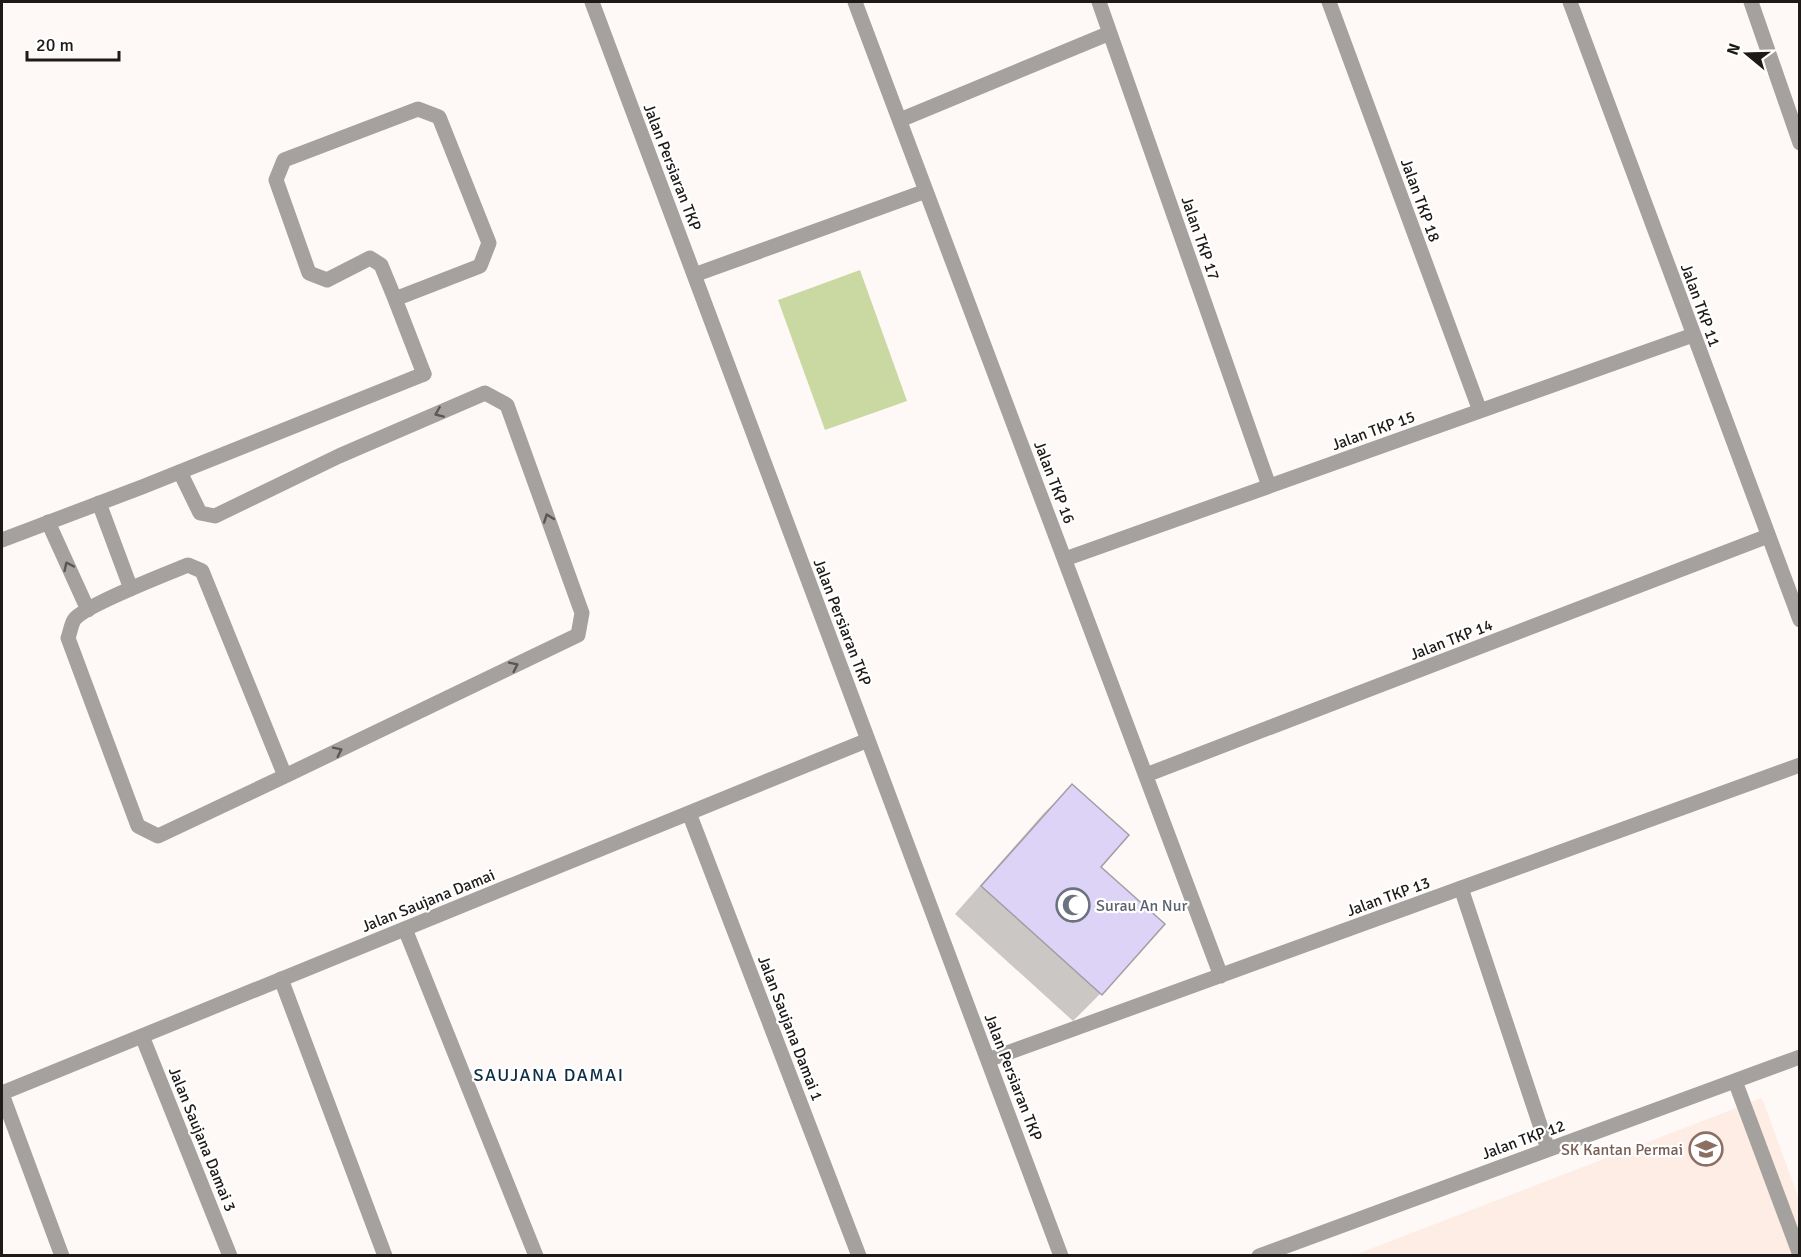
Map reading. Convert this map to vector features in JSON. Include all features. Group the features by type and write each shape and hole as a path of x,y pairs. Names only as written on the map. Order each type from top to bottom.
{"street":[{"name":"Jalan Persiaran TKP","path":"592,2 1061,1256"},
{"name":"Jalan TKP 16","path":"855,2 1221,976"},
{"name":"Jalan TKP 17","path":"1099,2 1269,486"},
{"name":"Jalan TKP 18","path":"1329,2 1480,411"},
{"name":"Jalan TKP 11","path":"1570,2 1800,620"},
{"path":"1751,2 1800,143"},
{"path":"900,120 1110,33"},
{"path":"2,540 180,472 424,374 381,265 370,258 327,280 309,273 276,180 285,160 418,109 439,117 489,243 480,266 395,299"},
{"path":"694,275 926,191"},
{"name":"Jalan TKP 15","path":"1065,560 1693,334"},
{"path":"180,472 200,513 215,516 339,456 485,393 507,405 582,613 578,635 285,776 158,836 138,826 68,638 74,619 131,589 188,565 202,571 285,776"},
{"path":"99,503 131,589"},
{"path":"48,522 88,610"},
{"name":"Jalan TKP 14","path":"1146,775 1768,536"},
{"name":"Jalan Saujana Damai","path":"2,1094 868,740"},
{"name":"Jalan TKP 13","path":"988,1060 1800,765"},
{"name":"Jalan Saujana Damai 1","path":"689,813 856,1255"},
{"path":"1461,888 1548,1149"},
{"path":"405,928 536,1256"},
{"path":"281,979 385,1256"},
{"name":"Jalan Saujana Damai 3","path":"142,1036 230,1256"},
{"name":"Jalan TKP 12","path":"1259,1256 1800,1058"},
{"path":"1735,1081 1800,1255"},
{"path":"2,1094 62,1256"}],"shaded area":[{"name":"SK Kantan Permai","path":"1762,1098 1799,1199 1799,1255 1352,1256"}],"green space":[{"path":"860,270 907,401 825,430 778,300"}],"building":[{"name":"Surau An Nur","path":"1072,784 1129,835 1101,867 1165,924 1102,995 981,886"}],"place":[{"name":"Surau An Nur","path":"1073,905"},
{"name":"SK Kantan Permai","path":"1706,1149"}],"district":[{"name":"SAUJANA DAMAI","path":"549,1075"}]}
